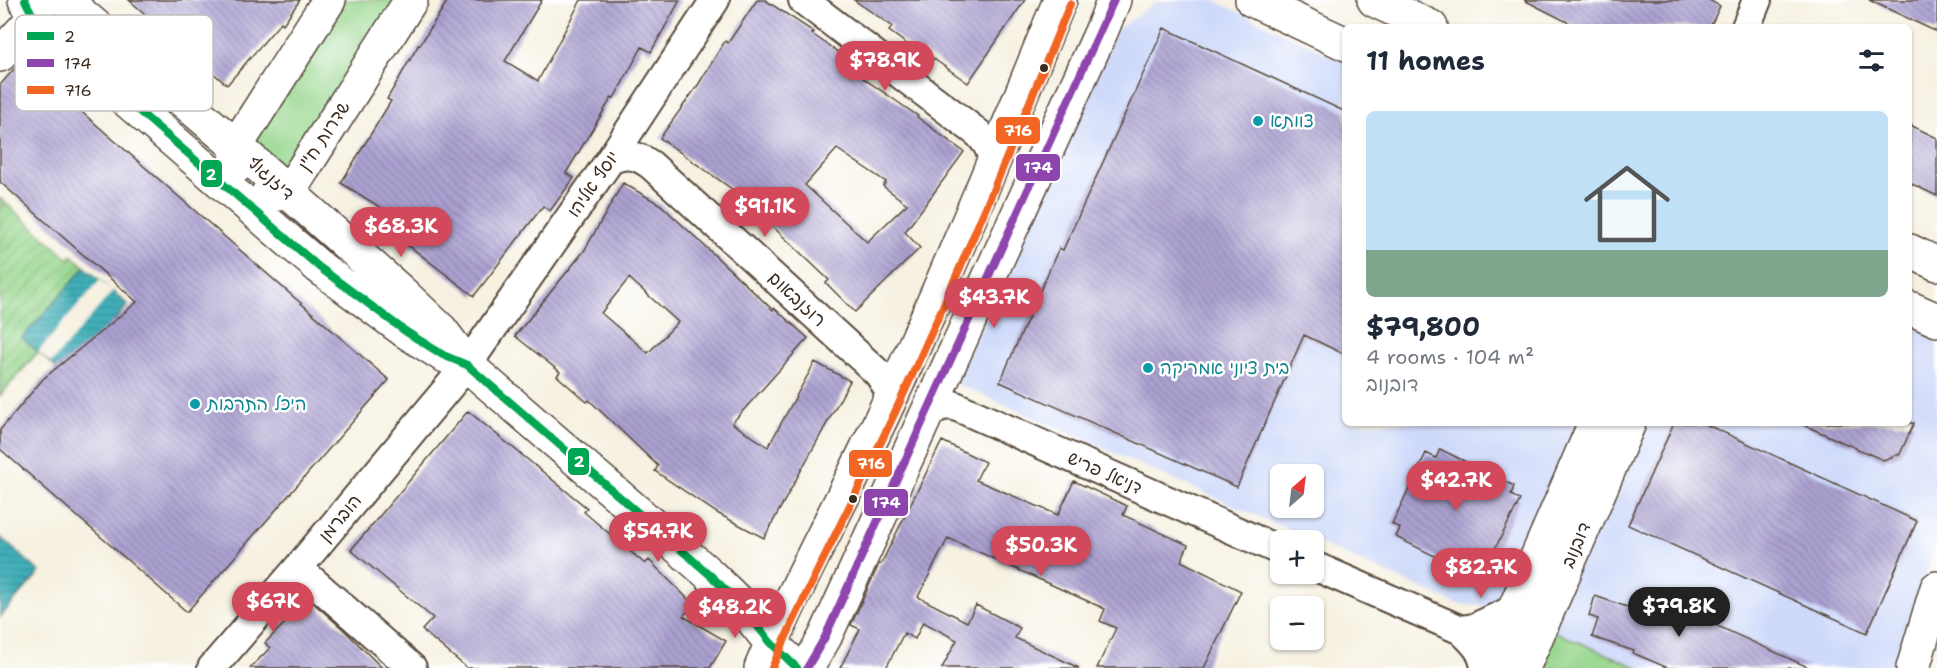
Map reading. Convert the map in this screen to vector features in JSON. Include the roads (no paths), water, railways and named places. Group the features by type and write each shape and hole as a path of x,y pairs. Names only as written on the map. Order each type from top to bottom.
{"street":[{"name":"דיזנגוף","path":"65,0 83,15"},
{"path":"288,192 238,198 236,146 329,0"},
{"name":"שדרות ח\"ן","path":"288,192 411,0"},
{"name":"יוסף אליהו","path":"467,365 610,160 715,0"},
{"path":"803,0 979,134 995,161"},
{"path":"769,660 892,395 995,161 1060,0"},
{"path":"807,668 825,637 929,413 1114,0"},
{"path":"1101,32 1128,7 1140,0"},
{"path":"1252,0 1342,42"},
{"path":"1374,0 1425,24"},
{"path":"1747,24 1757,0"},
{"path":"0,55 15,33"},
{"name":"דיזנגוף","path":"138,111 320,267 423,344 467,365 709,574 739,603 769,660 797,668"},
{"name":"דיזנגוף","path":"195,111 431,318 452,342 467,365"},
{"name":"רוזנבאום","path":"610,160 620,155 632,155 651,165 879,374 892,395"},
{"path":"1912,252 1937,264"},
{"path":"1912,309 1937,320"},
{"name":"הוברמן","path":"212,668 467,365"},
{"name":"דניאל פריש","path":"929,413 941,406 953,405 1270,546"},
{"name":"דובנוב","path":"1487,668 1515,609 1594,426"},
{"name":"דובנוב","path":"1523,668 1628,426"},
{"path":"298,568 412,668"},
{"path":"1324,570 1461,630 1484,656 1487,668"},
{"path":"1913,668 1937,588"},
{"path":"1461,630 1474,628 1515,609"}],"water":[{"path":"85,267 128,305 65,376 22,338"},
{"path":"0,537 40,572 0,617"}],"place":[{"name":"צוותא","path":"1258,121"},
{"name":"בית ציוני אמריקה","path":"1148,368"},
{"name":"היכל התרבות","path":"195,404"}]}
